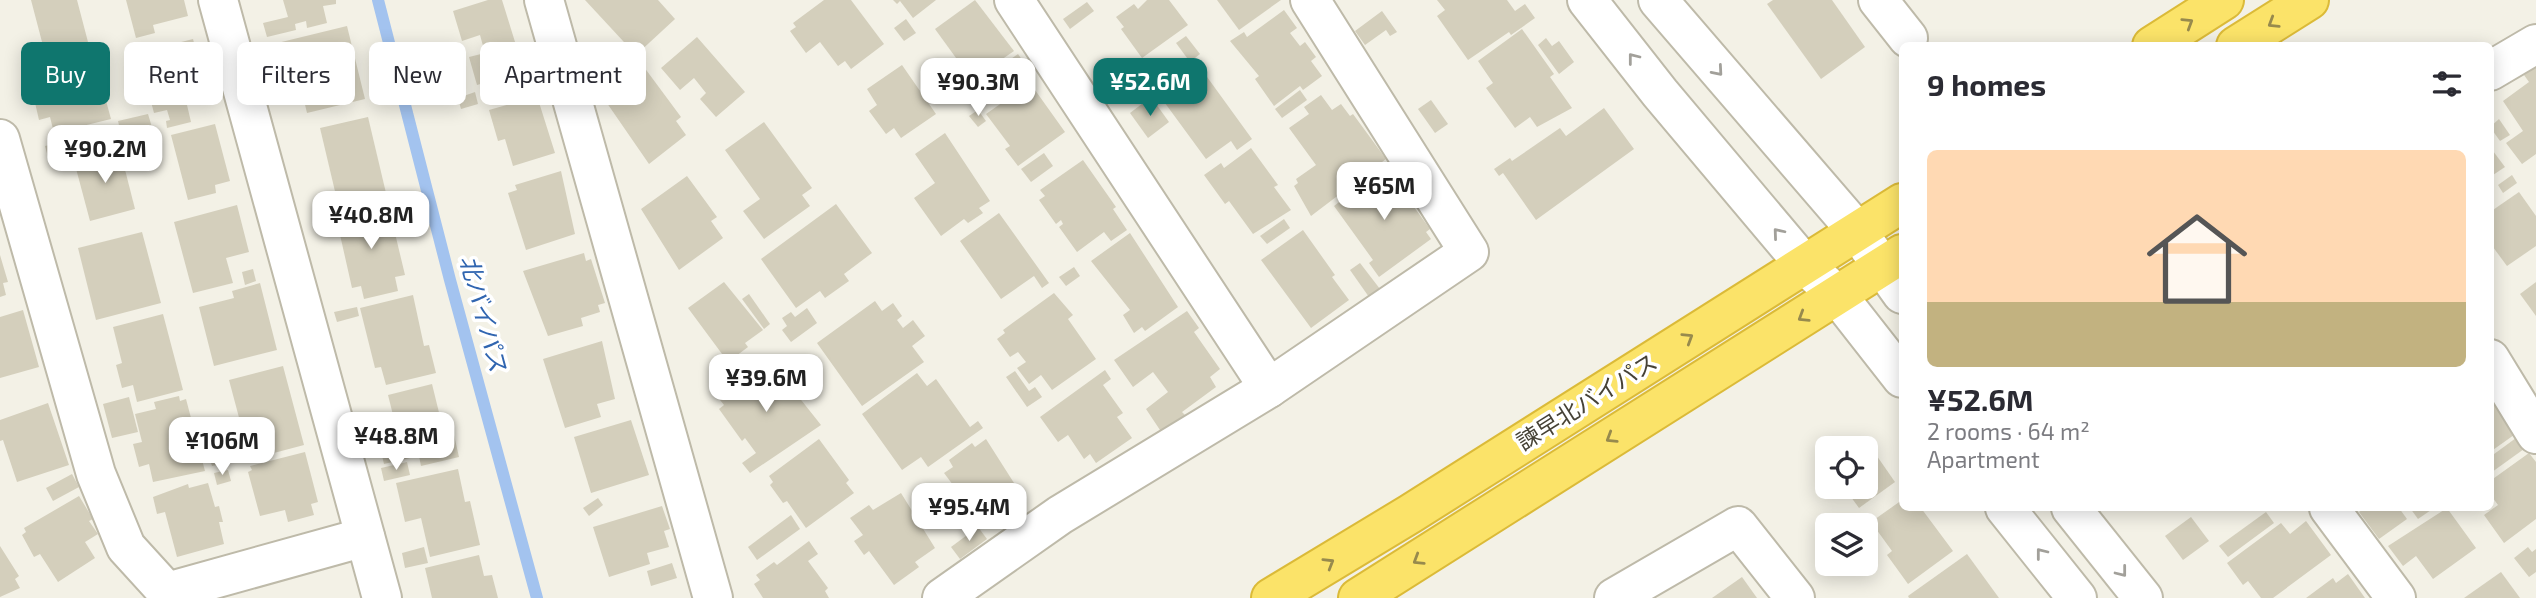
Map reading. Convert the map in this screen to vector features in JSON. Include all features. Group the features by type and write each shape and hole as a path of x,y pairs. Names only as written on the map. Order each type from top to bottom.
{"highway":[{"path":"2158,42 2224,0"},
{"path":"2242,42 2309,0"},
{"name":"諫早北バイパス","path":"1271,598 1410,514 1899,205"},
{"name":"諫早北バイパス","path":"1358,598 1837,295 1895,272"}],"street":[{"path":"218,0 382,598"},
{"path":"544,0 713,598"},
{"path":"1014,0 1269,388"},
{"path":"942,598 1060,515 1269,388 1469,251 1310,0"},
{"path":"1587,0 1660,93 1804,264 1837,295 1899,374"},
{"path":"1658,0 1895,272"},
{"path":"1878,0 1908,38"},
{"path":"2494,69 2536,44"},
{"path":"0,139 96,474 126,548 167,592 365,537"},
{"path":"2494,366 2536,434"},
{"path":"2007,511 2077,598"},
{"path":"2073,511 2143,598"},
{"path":"2331,511 2396,598"},
{"path":"1614,598 1738,526 1795,598"}],"building":[{"path":"31,0 77,0 88,42 42,42"},
{"path":"126,0 184,0 188,16 153,25 155,33 136,38"},
{"path":"283,0 336,0 336,4 323,6 327,23 307,28 306,21 295,24 296,30 267,37 263,23 288,17"},
{"path":"488,0 502,0 515,42 482,42 480,35 462,41 453,11"},
{"path":"585,0 658,0 675,19 646,46 646,42 624,42"},
{"path":"824,0 851,0 884,44 851,69 845,61 838,66 820,42 806,53 790,31 796,27 793,23"},
{"path":"893,0 936,0 913,18 900,1 897,4"},
{"path":"975,0 1014,51 972,80 935,29"},
{"path":"1147,0 1169,0 1188,25 1142,58 1121,29 1124,27 1116,17 1134,4 1138,9"},
{"path":"1217,0 1281,0 1239,30"},
{"path":"1437,0 1507,0 1515,11 1525,4 1535,18 1468,60 1437,16 1445,10"},
{"path":"1773,0 1832,0 1865,47 1821,79 1767,4"},
{"path":"1087,2 1094,11 1070,29 1063,19"},
{"path":"1284,10 1297,28 1290,33 1300,46 1305,42 1316,57 1311,61 1322,76 1303,90 1300,86 1274,106 1255,79 1259,76 1230,41 1244,32 1247,37"},
{"path":"1382,11 1397,32 1390,36 1386,30 1365,45 1355,31"},
{"path":"906,19 916,33 904,41 894,28"},
{"path":"347,26 351,42 281,42"},
{"path":"1522,29 1554,74 1550,77 1572,108 1537,127 1530,117 1515,128 1486,88 1493,83 1478,61"},
{"path":"1186,36 1200,54 1190,62 1176,43"},
{"path":"697,37 745,92 716,117 700,99 706,93 694,78 680,90 661,68"},
{"path":"1546,38 1552,46 1559,41 1574,62 1559,74 1538,45"},
{"path":"480,54 480,84 477,85 469,57"},
{"path":"1018,54 1030,71 991,99 979,81"},
{"path":"355,58 365,99 355,101"},
{"path":"902,65 936,114 901,138 894,128 886,134 869,111 877,105 867,89"},
{"path":"2536,66 2536,154 2522,164 2506,143 2523,131 2503,101 2529,82 2524,75"},
{"path":"646,70 681,117 676,121 686,135 649,164 608,105 646,105"},
{"path":"1202,70 1252,139 1237,150 1231,141 1206,159 1162,99"},
{"path":"1030,83 1065,132 1018,166 1005,149 1010,146 986,114"},
{"path":"1300,90 1307,100 1282,118 1275,109"},
{"path":"475,92 478,104 461,109 460,105 466,105 466,95"},
{"path":"1321,95 1332,110 1341,104 1350,116 1353,114 1386,159 1311,216 1294,186 1298,183 1296,179 1316,165 1289,128 1309,114 1304,107"},
{"path":"1151,97 1169,122 1148,138 1130,113"},
{"path":"1431,100 1448,124 1435,133 1418,109"},
{"path":"36,105 107,105 111,119 54,133 50,117 39,120"},
{"path":"152,105 187,105 191,122 167,128 166,121 170,120 167,110 154,113"},
{"path":"305,105 340,105 307,113"},
{"path":"506,105 540,105 555,153 513,166 505,139 498,141 489,110"},
{"path":"1604,108 1634,149 1536,220 1503,173 1499,176 1494,169 1510,158 1512,161 1560,128 1566,136"},
{"path":"978,110 986,121 978,127 969,116"},
{"path":"148,114 154,134 123,142 118,121"},
{"path":"368,117 386,193 338,204 320,128"},
{"path":"2499,119 2510,135 2500,141 2494,133 2494,123"},
{"path":"764,122 812,188 802,195 810,206 764,239 743,211 760,199 725,150"},
{"path":"215,124 230,181 215,185 216,193 188,200 171,135"},
{"path":"945,133 990,201 979,208 983,213 968,223 964,219 941,236 914,198 935,183 915,154"},
{"path":"67,141 70,155 49,161 45,146"},
{"path":"1251,148 1278,185 1274,187 1291,210 1253,234 1229,201 1225,204 1204,175 1221,163 1224,168"},
{"path":"120,150 135,209 90,221 74,161"},
{"path":"2494,152 2505,167 2494,174"},
{"path":"1044,153 1053,166 1031,182 1021,169"},
{"path":"1083,160 1116,207 1113,209 1127,230 1111,241 1104,232 1077,252 1059,227 1063,224 1061,220 1056,224 1039,200 1045,196 1040,190"},
{"path":"1389,166 1397,176 1393,178 1430,229 1426,232 1431,239 1379,277 1369,263 1373,260 1334,206 1347,196 1350,199"},
{"path":"561,171 575,234 526,250 508,193 517,190 515,185"},
{"path":"2512,175 2517,183 2503,193 2498,185"},
{"path":"687,176 717,217 711,221 723,238 679,270 641,209"},
{"path":"2519,192 2536,216 2536,246 2507,266 2494,248 2494,209"},
{"path":"388,204 405,275 395,277 398,291 364,299 361,286 352,288 336,217"},
{"path":"836,204 872,253 844,274 849,281 825,298 820,291 796,308 761,259"},
{"path":"237,205 249,252 226,258 233,283 193,293 174,222"},
{"path":"999,213 1049,283 1042,288 1034,276 1001,299 960,241"},
{"path":"1284,219 1290,228 1267,244 1260,236"},
{"path":"1303,230 1349,300 1311,328 1261,260"},
{"path":"142,232 161,303 96,320 78,248"},
{"path":"1130,233 1178,307 1145,331 1142,327 1134,333 1123,315 1130,310 1091,261"},
{"path":"584,253 586,261 591,259 605,303 598,305 600,312 581,318 583,326 548,336 523,271"},
{"path":"0,255 8,282 3,283 6,295 0,297"},
{"path":"1360,263 1380,289 1369,297 1350,270"},
{"path":"1074,267 1080,276 1066,286 1059,277"},
{"path":"253,269 256,281 245,285 242,272"},
{"path":"724,282 763,330 745,343 748,347 728,362 688,308"},
{"path":"2536,282 2536,316 2520,294"},
{"path":"260,283 277,350 214,366 199,307 234,298 232,291"},
{"path":"1054,293 1073,315 1068,319 1096,359 1052,390 1041,375 1029,384 1017,368 1026,362 1018,352 1010,357 997,339 1005,333 1003,330"},
{"path":"749,294 770,324 764,329 742,299"},
{"path":"413,295 424,346 429,345 436,373 386,385 381,367 375,368 360,308"},
{"path":"875,301 882,311 893,303 902,316 897,320 903,328 913,320 925,336 912,346 924,362 862,406 817,343"},
{"path":"357,307 359,316 337,322 334,312"},
{"path":"807,308 817,323 791,342 782,330 787,326 782,318 791,312 795,317"},
{"path":"23,310 39,367 0,378 0,317"},
{"path":"1187,311 1199,328 1194,332 1220,369 1210,377 1216,387 1182,412 1186,416 1162,433 1146,409 1168,392 1153,372 1133,387 1114,360"},
{"path":"163,314 183,390 137,402 133,385 122,388 116,365 122,363 113,327"},
{"path":"602,341 615,399 597,404 601,417 565,428 543,359"},
{"path":"771,362 821,425 750,473 742,463 756,453 745,438 742,441 719,409 724,405 716,395 743,376 746,380"},
{"path":"283,366 304,445 244,461 239,441 245,440 229,380"},
{"path":"1105,370 1111,379 1103,385 1123,413 1117,417 1132,438 1096,463 1090,454 1084,459 1068,435 1058,442 1040,417"},
{"path":"1015,371 1029,391 1035,387 1042,397 1027,407 1006,377"},
{"path":"917,373 927,386 936,379 970,427 978,421 983,428 928,467 921,457 902,470 862,414"},
{"path":"432,384 445,437 454,435 459,457 421,466 419,456 384,464 375,427 395,423 388,395"},
{"path":"179,396 180,401 186,399 205,471 153,482 149,464 139,467 133,444 142,442 135,414 156,409 154,402"},
{"path":"129,397 138,432 112,438 103,404"},
{"path":"2494,399 2509,419 2505,422 2514,435 2494,449"},
{"path":"48,403 69,465 17,482 3,440 0,441 0,420"},
{"path":"631,420 649,475 591,493 574,437"},
{"path":"2516,438 2524,449 2494,471 2494,454"},
{"path":"819,439 849,480 846,483 854,493 806,528 787,501 783,503 770,485 773,482 769,476"},
{"path":"986,439 1021,494 985,521 968,498 965,501 944,473 953,467 949,460 972,443 975,447"},
{"path":"230,447 234,461 212,466 208,453"},
{"path":"305,452 318,502 311,504 314,515 288,522 285,510 260,516 248,472 252,470 250,466"},
{"path":"2529,453 2536,462 2536,519 2504,543 2484,515 2494,511 2498,505 2494,500 2494,478"},
{"path":"1878,458 1895,482 1878,494"},
{"path":"407,462 410,475 384,481 381,468"},
{"path":"458,469 465,502 470,501 480,545 430,557 421,518 405,522 396,483"},
{"path":"228,470 231,481 217,485 214,473"},
{"path":"72,474 79,487 53,501 46,488"},
{"path":"208,483 215,507 219,506 224,544 177,557 165,512 157,514 153,497 188,484 189,488"},
{"path":"901,493 935,548 915,562 919,567 894,585 869,551 864,555 854,541 863,535 850,518 869,505 873,510"},
{"path":"79,496 93,519 89,521 98,534 85,542 95,558 58,582 40,554 34,557 22,535 26,532 24,528"},
{"path":"598,498 603,505 589,516 583,508"},
{"path":"1852,499 1871,499 1859,508"},
{"path":"1899,502 1899,511 1923,511 1953,551 1908,584 1887,555 1892,551 1878,532 1878,517"},
{"path":"662,506 670,529 664,531 669,547 647,553 650,564 609,577 593,527"},
{"path":"2401,511 2407,519 2379,539 2359,512"},
{"path":"2412,511 2430,511 2418,519"},
{"path":"2442,511 2449,511 2476,548 2433,579 2416,556 2403,566 2388,546"},
{"path":"2266,512 2274,523 2228,557 2219,546"},
{"path":"791,515 800,529 757,560 748,547"},
{"path":"2191,517 2209,541 2183,560 2165,536"},
{"path":"2306,521 2331,555 2273,598 2261,598 2248,581 2243,585 2227,563 2281,523 2290,534"},
{"path":"978,527 987,539 960,559 951,547"},
{"path":"809,541 818,554 808,561 828,588 825,591 829,598 763,598 754,584 760,580 756,575 774,562 777,565"},
{"path":"0,546 19,576 15,579 20,588 0,597"},
{"path":"424,547 428,563 405,568 402,553"},
{"path":"2528,547 2532,552 2536,549 2536,572 2529,577 2514,558"},
{"path":"1967,554 1999,598 1909,598 1908,596"},
{"path":"479,555 484,576 492,575 498,598 432,598 425,568"},
{"path":"672,563 677,578 651,586 647,571"},
{"path":"2501,572 2520,598 2464,598"},
{"path":"2348,574 2365,598 2306,598 2333,578 2336,583"},
{"path":"1742,577 1757,598 1712,598"}],"waterway":[{"name":"北バイパス","path":"378,0 450,280 537,598"}]}
